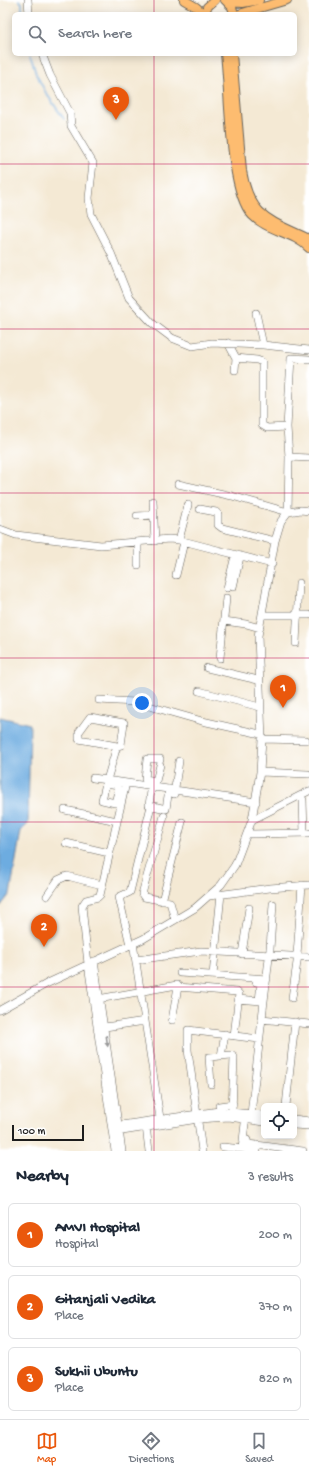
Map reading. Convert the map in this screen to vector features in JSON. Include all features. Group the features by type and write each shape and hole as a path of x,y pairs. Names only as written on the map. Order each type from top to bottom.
{"main road":[{"path":"184,0 202,12"},
{"path":"206,12 207,6 212,0"},
{"path":"226,1 243,3 259,0"},
{"path":"246,12 287,0"},
{"path":"226,1 232,7 233,12"},
{"path":"225,56 233,148 239,192 246,207 259,222 292,237 309,248"},
{"path":"232,56 242,171 245,186 251,202 258,212 309,239"}],"street":[{"path":"28,0 29,12"},
{"path":"43,56 50,75 70,113 71,126 94,163 89,198 91,214 111,253 129,298 152,323 172,338 192,346 228,342 309,350"},
{"path":"256,314 263,345"},
{"path":"228,342 236,358 235,370"},
{"path":"236,358 257,360 262,362 262,425 267,428 287,427"},
{"path":"0,1010 48,982 131,944 195,908 227,877 234,865 252,820 260,772 261,736 256,627 262,616 276,541 282,521 288,512 289,456 287,427 291,358 309,359"},
{"path":"289,456 309,458"},
{"path":"178,484 232,496 288,512 301,510 309,511"},
{"path":"153,501 155,541"},
{"path":"176,574 188,505"},
{"path":"200,509 216,512 218,514 218,525 222,528 276,541"},
{"path":"137,516 154,515"},
{"path":"0,529 16,535 100,546 138,542 181,541 272,564"},
{"path":"138,542 138,565"},
{"path":"230,588 237,556"},
{"path":"296,643 298,583"},
{"path":"220,658 226,598"},
{"path":"262,616 309,615"},
{"path":"224,624 246,628 256,627"},
{"path":"207,668 258,680"},
{"path":"199,690 260,707"},
{"path":"99,700 135,702 261,736 306,740"},
{"path":"90,716 124,722 121,745 116,746 79,739 79,732 90,716"},
{"path":"107,780 116,746"},
{"path":"140,785 146,753"},
{"path":"154,786 145,779 147,759 160,762 154,786 151,791 149,805 166,809 179,761"},
{"path":"260,772 308,774"},
{"path":"93,778 154,786 171,791 256,802"},
{"path":"115,1151 115,1129 106,1061 93,1000 91,963 82,906 86,900 98,898 117,821 121,792 126,783"},
{"path":"171,791 172,804"},
{"path":"252,820 309,791"},
{"path":"247,834 307,833 303,800"},
{"path":"65,810 117,821"},
{"path":"150,810 130,892 120,897 136,960 160,1118"},
{"path":"164,816 142,894 144,897 170,902 175,920"},
{"path":"162,901 182,822"},
{"path":"66,843 109,853"},
{"path":"47,896 58,880 67,876 102,885"},
{"path":"209,896 305,885 292,998"},
{"path":"213,975 221,894"},
{"path":"262,1001 270,956 273,904"},
{"path":"242,954 249,908"},
{"path":"136,960 187,953 215,952 270,956 297,955 309,957"},
{"path":"91,963 101,998 105,1026 106,1061"},
{"path":"180,973 267,979"},
{"path":"242,1149 262,1019 261,983 256,982 256,979"},
{"path":"93,1000 177,985"},
{"path":"172,1020 178,987 237,992 238,999 234,1036"},
{"path":"238,999 262,1001"},
{"path":"262,1019 309,1024"},
{"path":"105,1026 145,1021"},
{"path":"286,1103 295,1022"},
{"path":"202,1151 188,1050 188,1030 259,1039"},
{"path":"222,1056 225,1034"},
{"path":"211,1084 208,1058 231,1055 235,1060 232,1108"},
{"path":"219,1106 232,1108 261,1121"},
{"path":"115,1129 146,1126 232,1108"},
{"path":"115,1129 160,1118 198,1116 261,1116"},
{"path":"297,1119 309,1121"},
{"path":"297,1125 309,1126"},
{"path":"146,1126 149,1151"},
{"path":"115,1129 122,1151"},
{"path":"247,1140 248,1144 276,1149 303,1151"},
{"path":"223,1147 257,1151"}],"water":[{"path":"0,717 30,724 28,824 21,831 10,894 0,907"}],"waterway":[{"path":"19,0 22,3 22,12"},
{"path":"31,56 36,74 46,93 64,119"}],"place":[{"name":"Sukhii Ubuntu","path":"116,120"},
{"name":"AMVI Hospital","path":"283,708"},
{"name":"Gitanjali Vedika","path":"44,947"}]}
